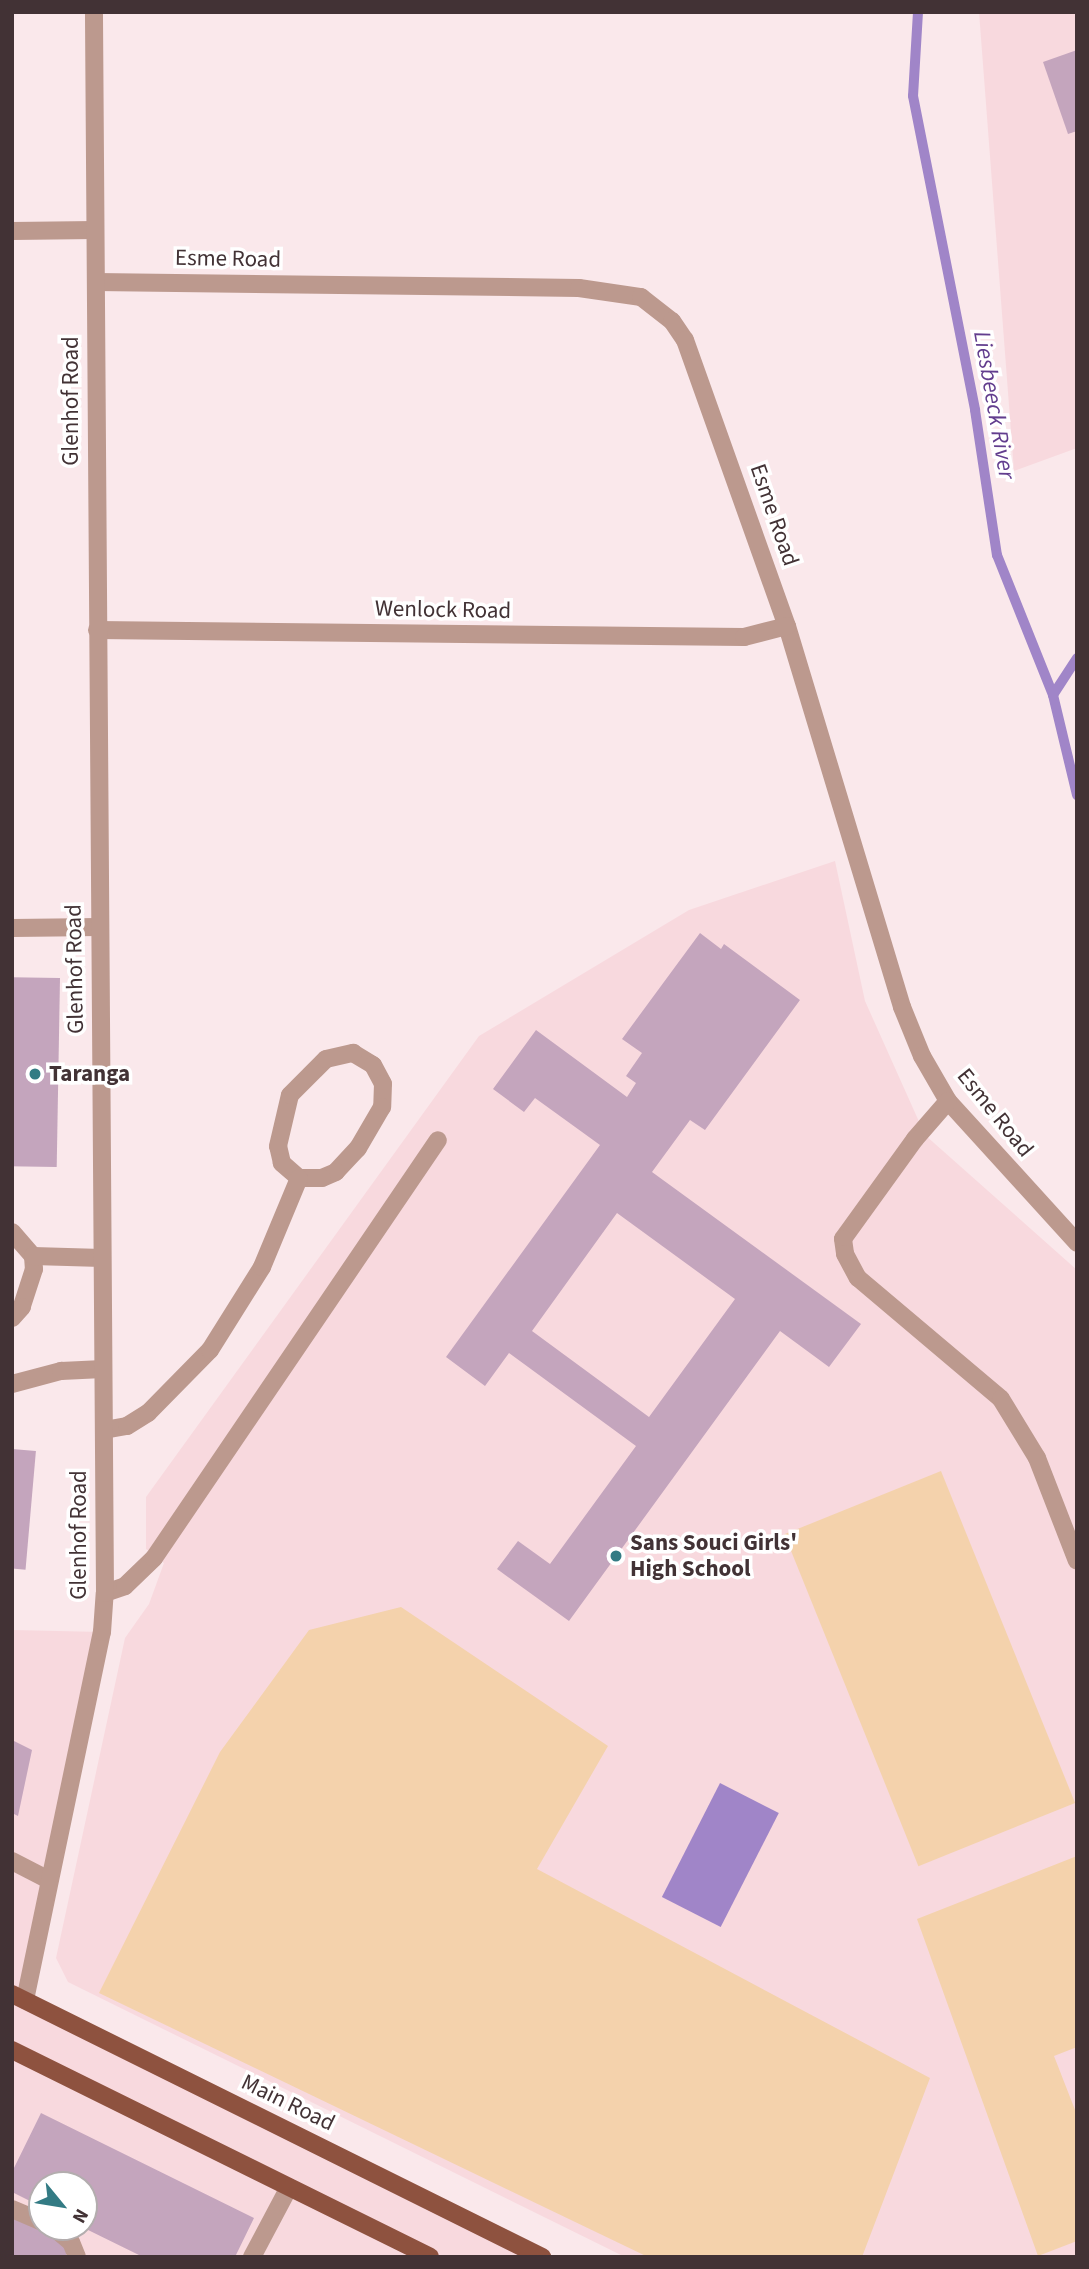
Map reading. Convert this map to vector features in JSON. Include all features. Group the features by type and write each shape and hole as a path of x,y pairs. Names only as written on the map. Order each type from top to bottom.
{"main road":[{"name":"Main Road","path":"19,1997 542,2257"},
{"path":"12,2049 430,2257"}],"street":[{"name":"Glenhof Road","path":"19,1997 49,1880 102,1632 105,1593 94,12"},
{"path":"12,231 95,230"},
{"name":"Esme Road","path":"96,282 579,289 641,297 673,321 685,340 787,626 902,1007 922,1056 948,1101 1077,1243"},
{"name":"Wenlock Road","path":"97,630 744,638 787,626"},
{"path":"12,928 99,927"},
{"path":"353,1053 373,1065 383,1084 382,1107 358,1149 336,1172 322,1178 299,1178 282,1163 278,1146 290,1095 326,1059 353,1053"},
{"path":"948,1101 915,1139 843,1239 845,1254 858,1278 1001,1399 1037,1458 1077,1561"},
{"path":"105,1593 125,1586 154,1558 438,1140"},
{"path":"104,1430 127,1426 148,1413 210,1350 262,1266 299,1178"},
{"path":"12,1232 33,1256 102,1258"},
{"path":"12,1318 29,1288 33,1256"},
{"path":"12,1384 61,1371 103,1369"},
{"path":"12,1861 49,1880"},
{"path":"252,2257 289,2187"},
{"path":"70,2241 77,2257"}],"shaded area":[{"path":"979,12 1077,12 1077,448 1014,471"},
{"name":"Sans Souci Girls' High School","path":"835,861 865,1001 925,1135 1077,1270 1077,2257 625,2257 68,1982 56,1958 125,1638 149,1604 164,1563 146,1549 146,1497 479,1036 689,910"},
{"path":"941,1471 1075,1803 918,1866 784,1534"},
{"path":"401,1607 608,1746 537,1869 930,2078 862,2257 648,2257 99,1993 220,1752 309,1630"},
{"path":"12,1630 102,1632 25,2000 542,2257 12,2257"},
{"path":"720,1783 779,1813 721,1927 662,1897"},
{"path":"1077,1856 1077,2047 1054,2056 1077,2115 1077,2241 1038,2256 917,1919"}],"building":[{"path":"1077,50 1077,131 1068,134 1043,62"},
{"path":"700,933 721,949 724,944 800,1000 705,1130 690,1120 652,1172 861,1324 829,1367 780,1331 569,1621 497,1569 518,1541 550,1564 636,1446 509,1353 485,1386 446,1357 600,1145 535,1098 524,1112 493,1089 536,1030 627,1097 636,1083 626,1076 642,1053 622,1039","holes":["617,1213 735,1299 649,1417 532,1331"]},
{"name":"Taranga","path":"12,977 60,978 57,1167 12,1166"},
{"path":"12,1449 36,1451 26,1570 12,1568"},
{"path":"12,1740 32,1750 18,1816 12,1813"},
{"path":"41,2113 254,2218 235,2257 143,2257 98,2235 98,2171 28,2171 28,2200 12,2192 12,2172"},
{"path":"12,2214 28,2222 28,2241 72,2243 65,2257 12,2257"}],"waterway":[{"name":"Liesbeeck River","path":"918,12 913,96 975,410 997,555 1053,695 1077,795"},
{"path":"1053,695 1077,658"}],"place":[{"name":"Taranga","path":"35,1074"},
{"name":"Sans Souci Girls' High School","path":"616,1556"}]}
